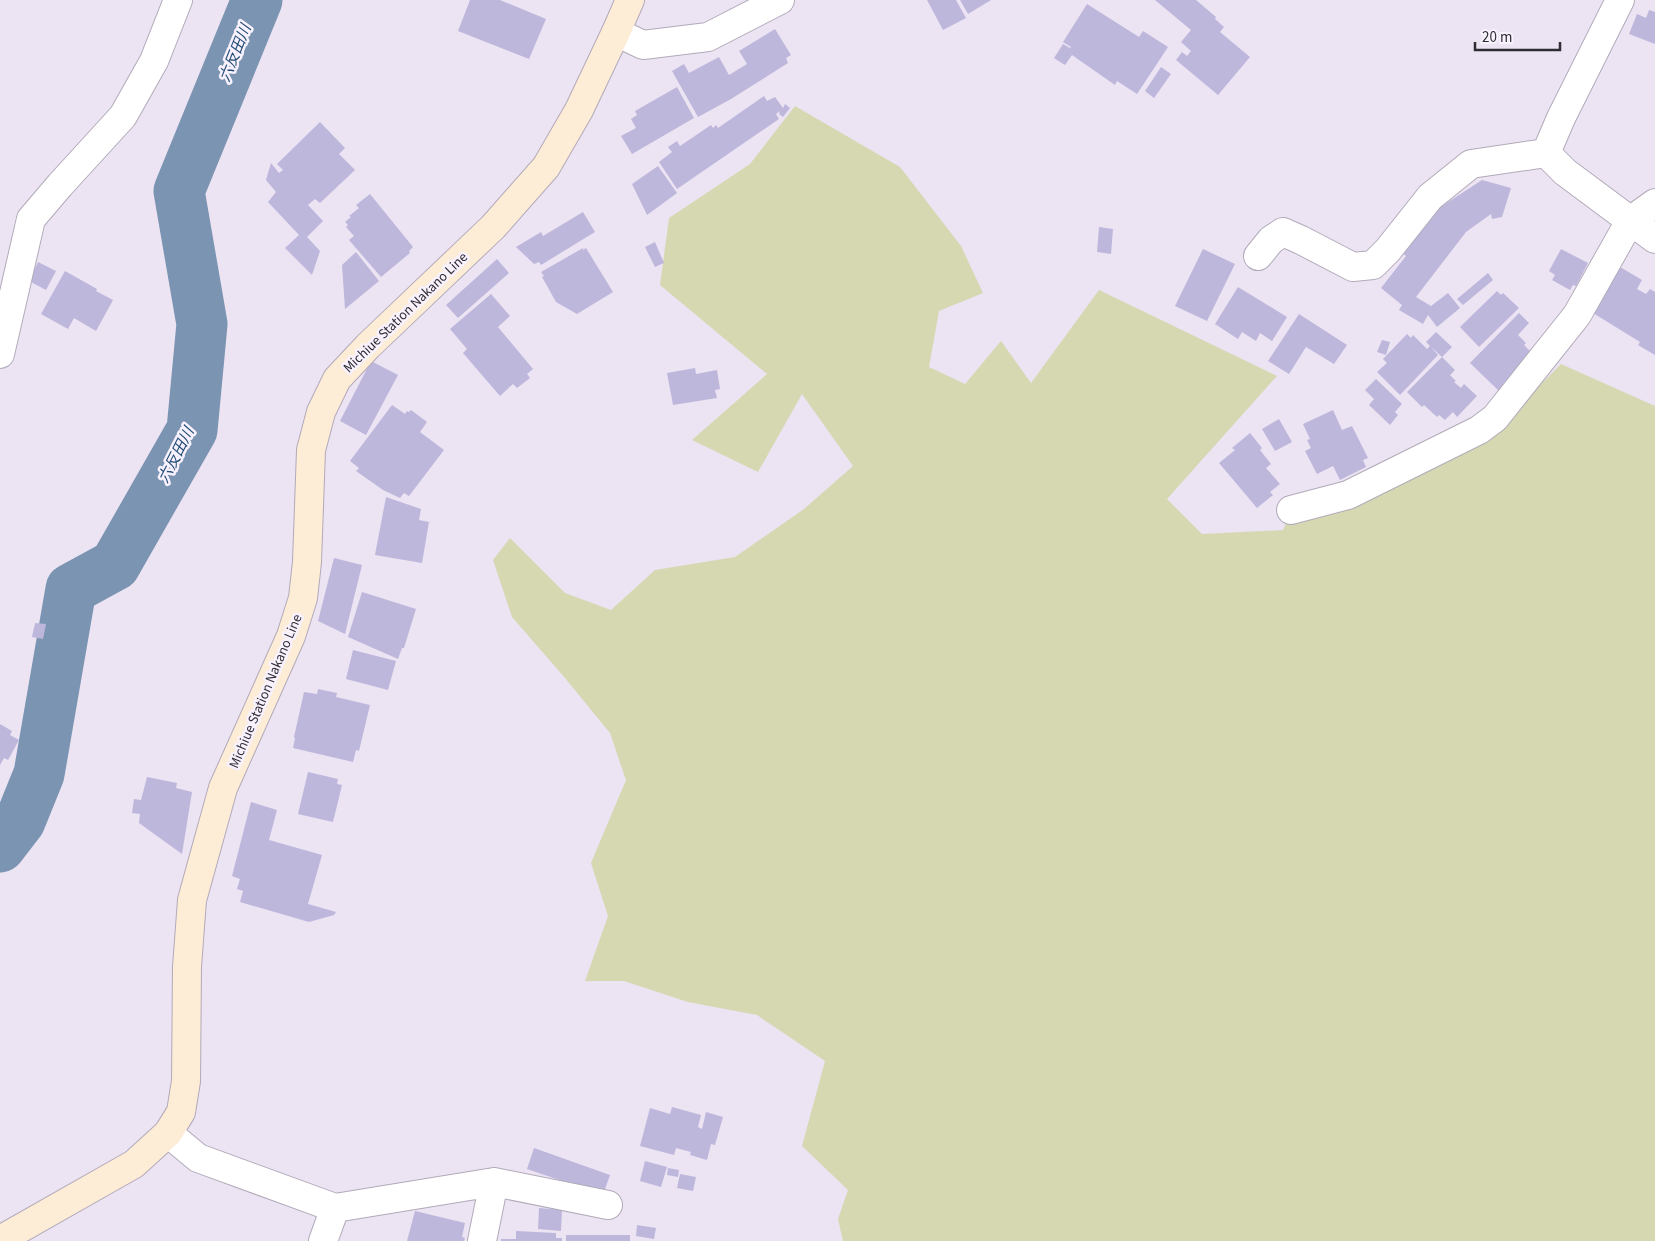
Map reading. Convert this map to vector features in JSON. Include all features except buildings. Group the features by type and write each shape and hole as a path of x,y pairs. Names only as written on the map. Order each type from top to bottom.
{"main road":[{"name":"Michiue Station Nakano Line","path":"0,1240 134,1164 168,1133 181,1112 186,1081 187,967 192,900 223,788 291,636 303,598 307,562 311,450 321,412 337,378 493,227 546,167 579,110 630,0"}],"street":[{"path":"0,354 31,219 123,116 154,61 178,0"},
{"path":"616,32 643,45 708,37 780,0"},
{"path":"1546,153 1561,118 1620,0"},
{"path":"1546,153 1565,172 1655,239"},
{"path":"1258,256 1271,240 1283,232 1352,267 1373,265 1388,250 1430,196 1471,164 1546,153"},
{"path":"1291,510 1348,495 1479,430 1495,418 1577,315 1630,221 1655,203"},
{"path":"168,1133 198,1158 335,1208 494,1182 608,1205"},
{"path":"482,1241 494,1182"},
{"path":"324,1241 335,1208"}],"green space":[{"path":"795,106 900,167 961,246 983,293 939,311 929,367 965,384 1001,341 1031,383 1099,290 1277,376 1167,499 1202,534 1283,530 1291,510 1479,446 1561,364 1655,406 1655,1241 843,1241 838,1219 848,1190 802,1146 825,1061 757,1015 688,1002 624,981 585,981 608,916 591,863 626,780 610,733 512,617 493,560 510,538 565,593 611,610 655,570 735,557 804,509 853,466 802,394 758,472 692,440 767,374 660,285 669,218 750,164"}],"waterway":[{"name":"六反田川","path":"0,847 20,821 39,774 71,589 115,565 192,430 202,324 179,191 257,0"}]}
